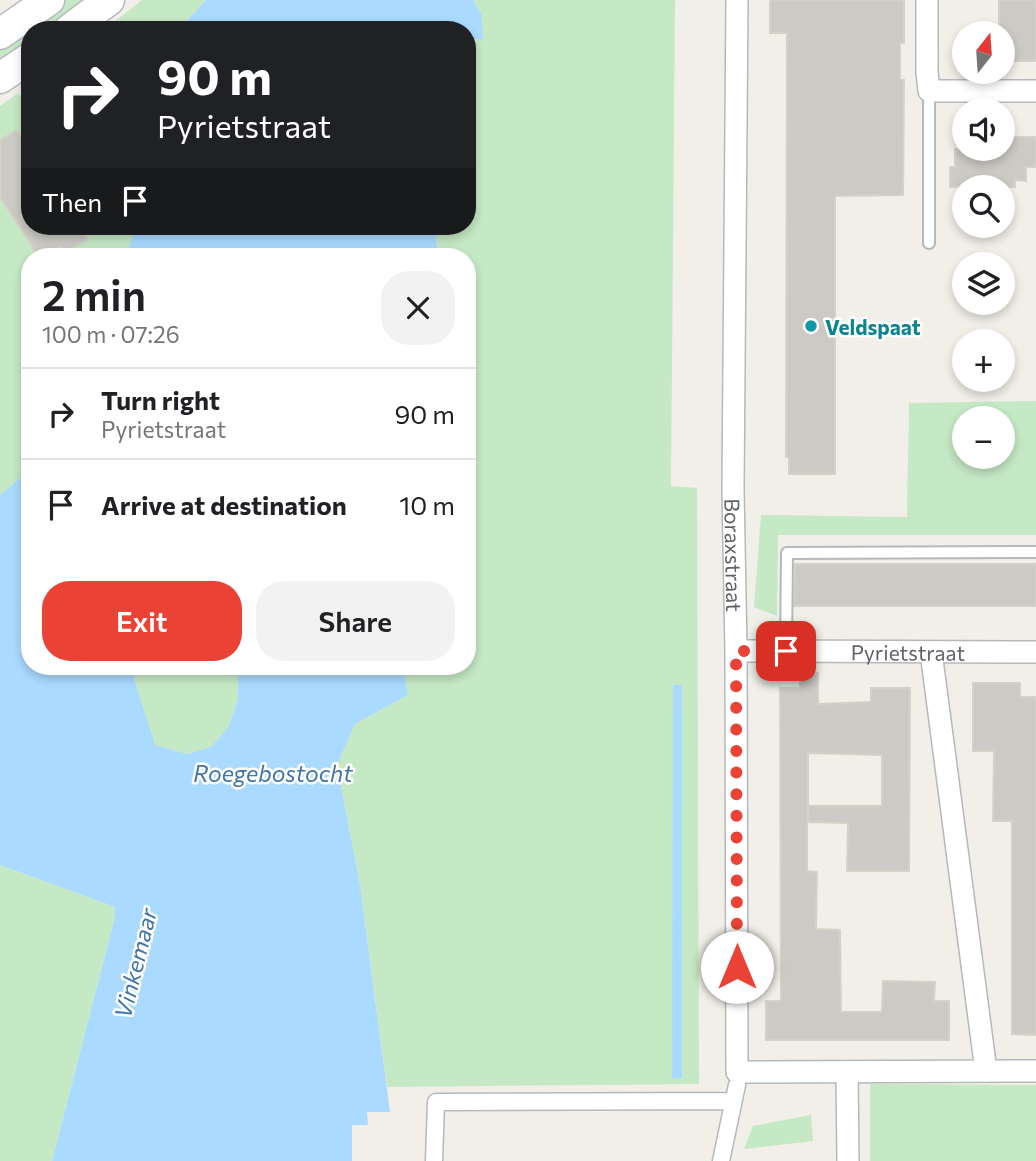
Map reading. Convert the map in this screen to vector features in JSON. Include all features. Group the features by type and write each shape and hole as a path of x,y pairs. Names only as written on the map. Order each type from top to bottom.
{"main road":[{"path":"0,34 49,0"},
{"path":"81,21 109,0"}],"street":[{"name":"Boraxstraat","path":"737,0 733,489 737,1072 1036,1071"},
{"path":"927,0 929,91 1036,91"},
{"name":"Pyrietstraat","path":"736,651 1036,652"},
{"path":"931,652 986,1071"},
{"path":"848,1072 848,1161"},
{"path":"434,1161 436,1102 626,1093 735,1093 721,1161"}],"lane":[{"path":"929,91 929,243"},
{"path":"786,651 787,553 1036,552"}],"green space":[{"path":"60,0 89,0 63,21 30,21"},
{"path":"142,0 206,0 187,21 115,21"},
{"path":"473,0 675,0 671,486 697,488 699,1084 387,1087 360,885 337,765 355,724 408,695 404,675 476,675 476,248 438,248 435,235 476,235 476,39 482,39 481,13"},
{"path":"21,27 21,53 0,68 0,42"},
{"path":"18,93 21,97 21,235 133,235 129,248 21,248 21,478 0,495 0,106"},
{"path":"1036,401 1036,535 778,535 777,616 754,607 761,515 907,517 909,403"},
{"path":"134,675 238,675 238,700 229,728 211,747 187,754 154,745"},
{"path":"0,865 115,907 114,921 52,1161 0,1161"},
{"path":"870,1084 1036,1085 1036,1161 870,1161"},
{"path":"811,1115 813,1141 744,1149 753,1126"}],"water":[{"path":"206,0 473,0 481,13 483,39 476,39 476,21 187,21"},
{"path":"133,235 435,235 438,248 129,248"},
{"path":"21,478 21,675 134,675 155,745 187,754 211,747 228,728 238,700 238,675 404,675 408,695 355,724 337,765 360,885 390,1112 367,1112 368,1125 352,1125 352,1161 52,1161 114,921 115,907 0,865 0,495"},
{"path":"673,685 682,685 682,1078 672,1079"}],"building":[{"name":"Veldspaat","path":"770,0 904,0 904,43 900,43 900,80 904,80 903,195 835,196 835,474 789,474 789,457 786,457 787,33 770,33"},
{"path":"999,0 1036,0 1036,61 1015,61 1015,21 999,21"},
{"path":"17,130 21,136 21,229 0,197 0,140"},
{"path":"1015,137 1036,137 1036,167 1026,167 1026,181 1015,180 1015,175 952,175 950,187 950,167 955,167 955,161 1015,161"},
{"path":"25,235 85,235 88,239 72,248 33,248"},
{"path":"795,564 1036,564 1036,606 794,606"},
{"path":"800,672 818,673 818,704 871,702 871,688 910,688 909,871 847,871 848,823 807,822 807,871 817,872 816,929 840,930 841,1012 882,1012 883,981 935,982 934,1001 949,1001 949,1040 766,1040 766,1001 781,1001 780,688 800,688","holes":["808,753 882,755 882,806 808,806"]},
{"path":"973,683 1020,683 1020,697 1036,697 1036,1035 1012,1034 1012,821 993,821 994,751 973,751"}],"place":[{"name":"Veldspaat","path":"811,326"}],"route":[{"path":"737,967 736,651 786,651"}],"water label":[{"name":"Roegebostocht","path":"273,773"},
{"name":"Vinkemaar","path":"135,963"}]}
